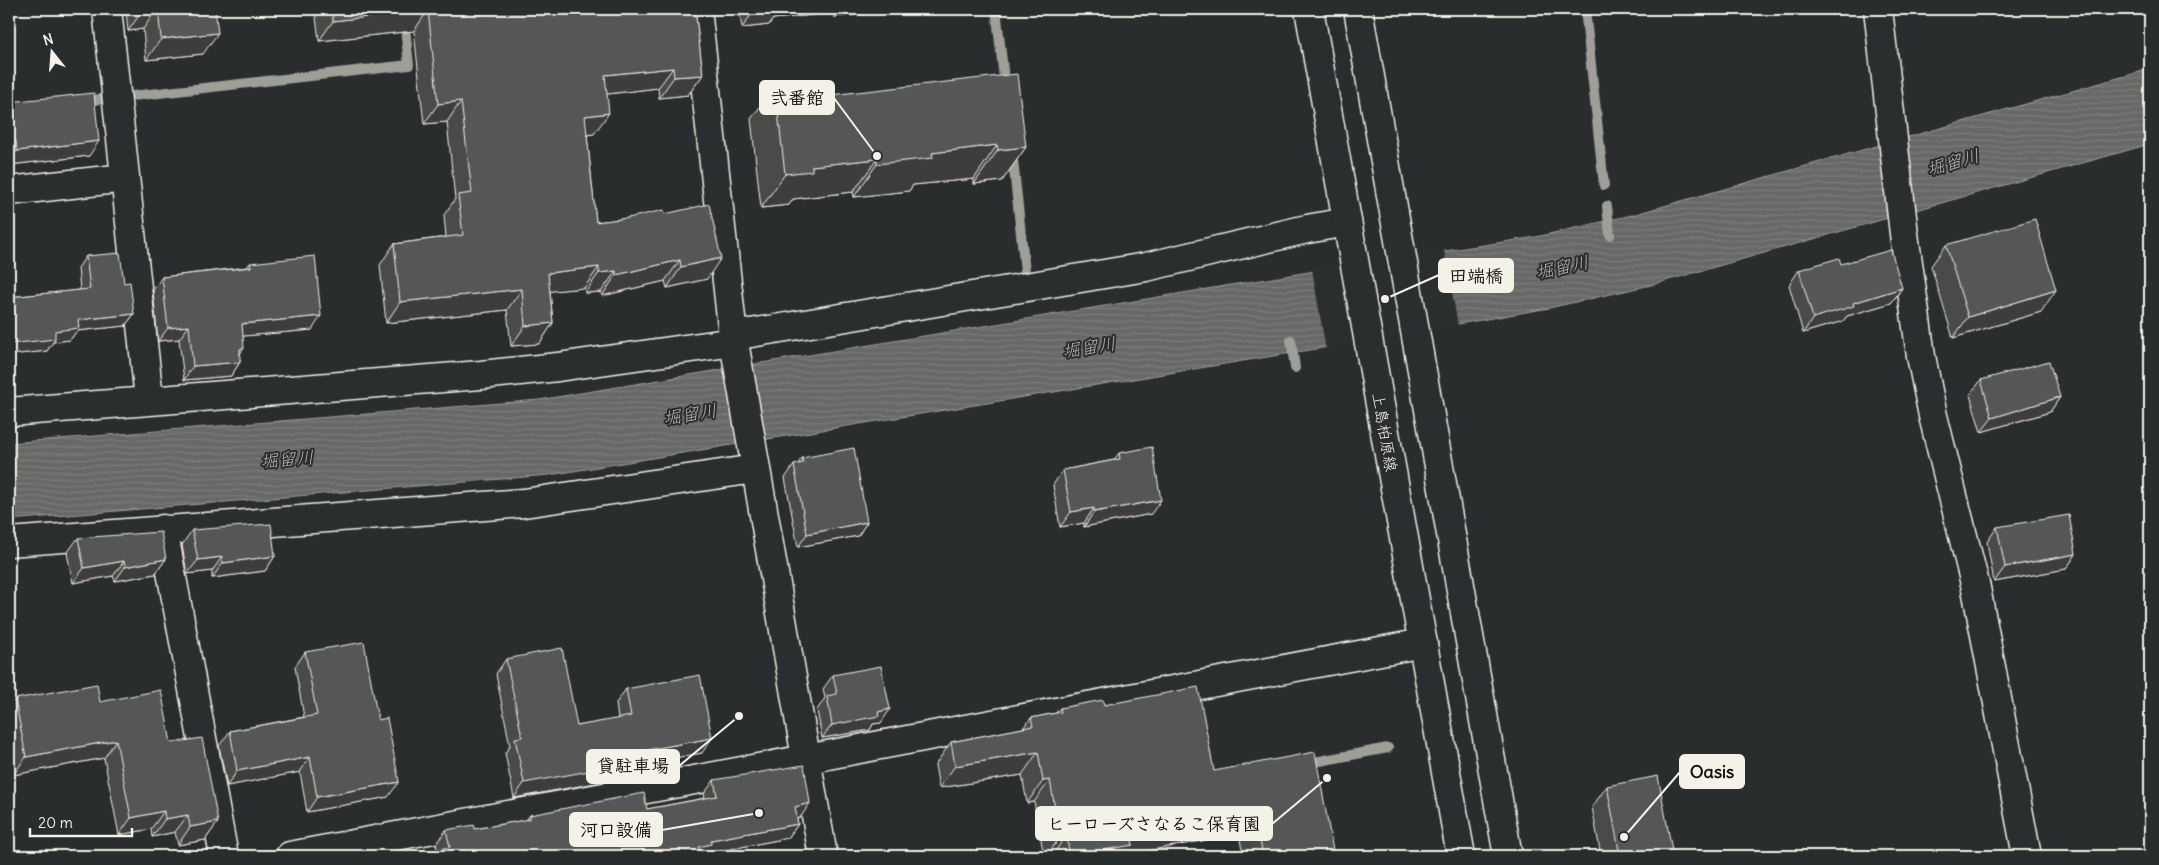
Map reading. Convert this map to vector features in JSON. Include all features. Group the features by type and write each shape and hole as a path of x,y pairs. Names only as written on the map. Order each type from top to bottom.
{"street":[{"path":"107,9 149,399"},
{"path":"697,9 734,343 823,856"},
{"name":"上島柏原線","path":"1309,9 1461,856"},
{"path":"1358,9 1508,856"},
{"path":"1878,9 1904,234 1921,356 1933,416 1976,588 2027,856"},
{"path":"9,191 125,178"},
{"path":"9,412 149,399 481,375 734,343 1146,267 1306,229 1349,232"},
{"path":"9,542 524,503 754,465"},
{"path":"163,529 224,856"},
{"path":"290,856 1423,643"}],"water":[{"name":"堀留川","path":"2150,69 2150,144 1651,285 1549,308 1328,347 549,475 9,520 9,443 539,400 1315,271 1536,237 1632,215"}],"pier":[{"path":"1444,250 1458,325 1326,350 1312,269"}],"building":[{"path":"158,9 215,9 218,33 161,39"},
{"path":"332,9 695,9 703,75 674,77 673,68 605,75 609,113 585,116 596,222 628,218 664,210 665,214 709,204 721,258 681,267 680,260 616,275 616,271 599,273 599,267 548,273 553,323 525,326 522,289 400,302 394,244 463,235 458,195 472,193 461,101 438,104 428,10 333,21"},
{"path":"1017,74 1026,147 998,150 997,145 932,153 933,158 877,164 877,159 812,166 812,171 785,174 775,86 829,80 831,95"},
{"path":"94,93 99,141 17,151 16,141 9,141 9,102"},
{"path":"2035,219 2056,290 1968,317 1946,245"},
{"path":"1891,250 1902,288 1853,303 1854,306 1813,318 1799,270 1839,258 1841,264"},
{"path":"120,253 124,283 130,282 134,314 78,320 79,328 55,331 55,339 9,344 9,297 90,289 86,256"},
{"path":"315,256 321,316 242,324 244,348 240,349 240,362 193,366 189,326 168,328 162,277 251,267 250,263"},
{"path":"2049,361 2060,397 1992,418 1981,380"},
{"path":"1152,447 1161,500 1094,512 1094,508 1071,512 1063,470 1120,459 1119,453"},
{"path":"854,448 867,522 807,534 794,465 803,463 802,458"},
{"path":"2069,515 2076,554 2005,567 1997,527"},
{"path":"271,524 275,556 223,563 222,557 198,560 192,530"},
{"path":"161,532 166,559 125,567 124,561 84,568 78,538"},
{"path":"364,642 378,720 387,718 399,782 317,797 310,757 237,771 230,731 317,715 305,652"},
{"path":"562,648 577,726 631,716 626,689 700,675 712,738 637,752 638,762 524,783 515,738 522,737 506,659"},
{"path":"881,666 890,709 878,712 879,716 832,725 827,696 837,694 833,675"},
{"path":"97,684 100,702 161,690 171,743 202,738 218,822 190,827 188,815 165,819 164,811 131,818 116,740 26,757 15,699"},
{"path":"1198,687 1214,771 1315,752 1334,856 1263,856 1254,811 1131,835 1133,845 1070,856 1066,835 1060,837 1050,780 1043,781 1038,752 955,766 951,742 1033,726 1031,718 1061,712 1060,708 1103,700 1104,705"},
{"path":"804,765 810,803 795,807 798,824 711,840 711,844 699,847 701,856 402,856 450,847 446,830 474,825 475,829 530,819 530,815 644,793 647,809 717,796 714,780"},
{"path":"1658,776 1673,856 1620,856 1607,786"}],"waterway":[{"path":"132,96 409,65 403,9"},
{"path":"996,9 1005,87"},
{"path":"1585,9 1604,185"},
{"path":"82,101 101,99"},
{"path":"1012,151 1025,271"},
{"path":"1607,206 1610,235"},
{"path":"1291,340 1295,368"},
{"path":"1304,764 1388,748"}],"place":[{"name":"弐番館","path":"877,156"},
{"name":"田端橋","path":"1385,299"},
{"name":"貸駐車場","path":"739,716"},
{"name":"ヒーローズさなるこ保育園","path":"1327,778"},
{"name":"河口設備","path":"759,813"},
{"name":"Oasis","path":"1624,837"}]}
